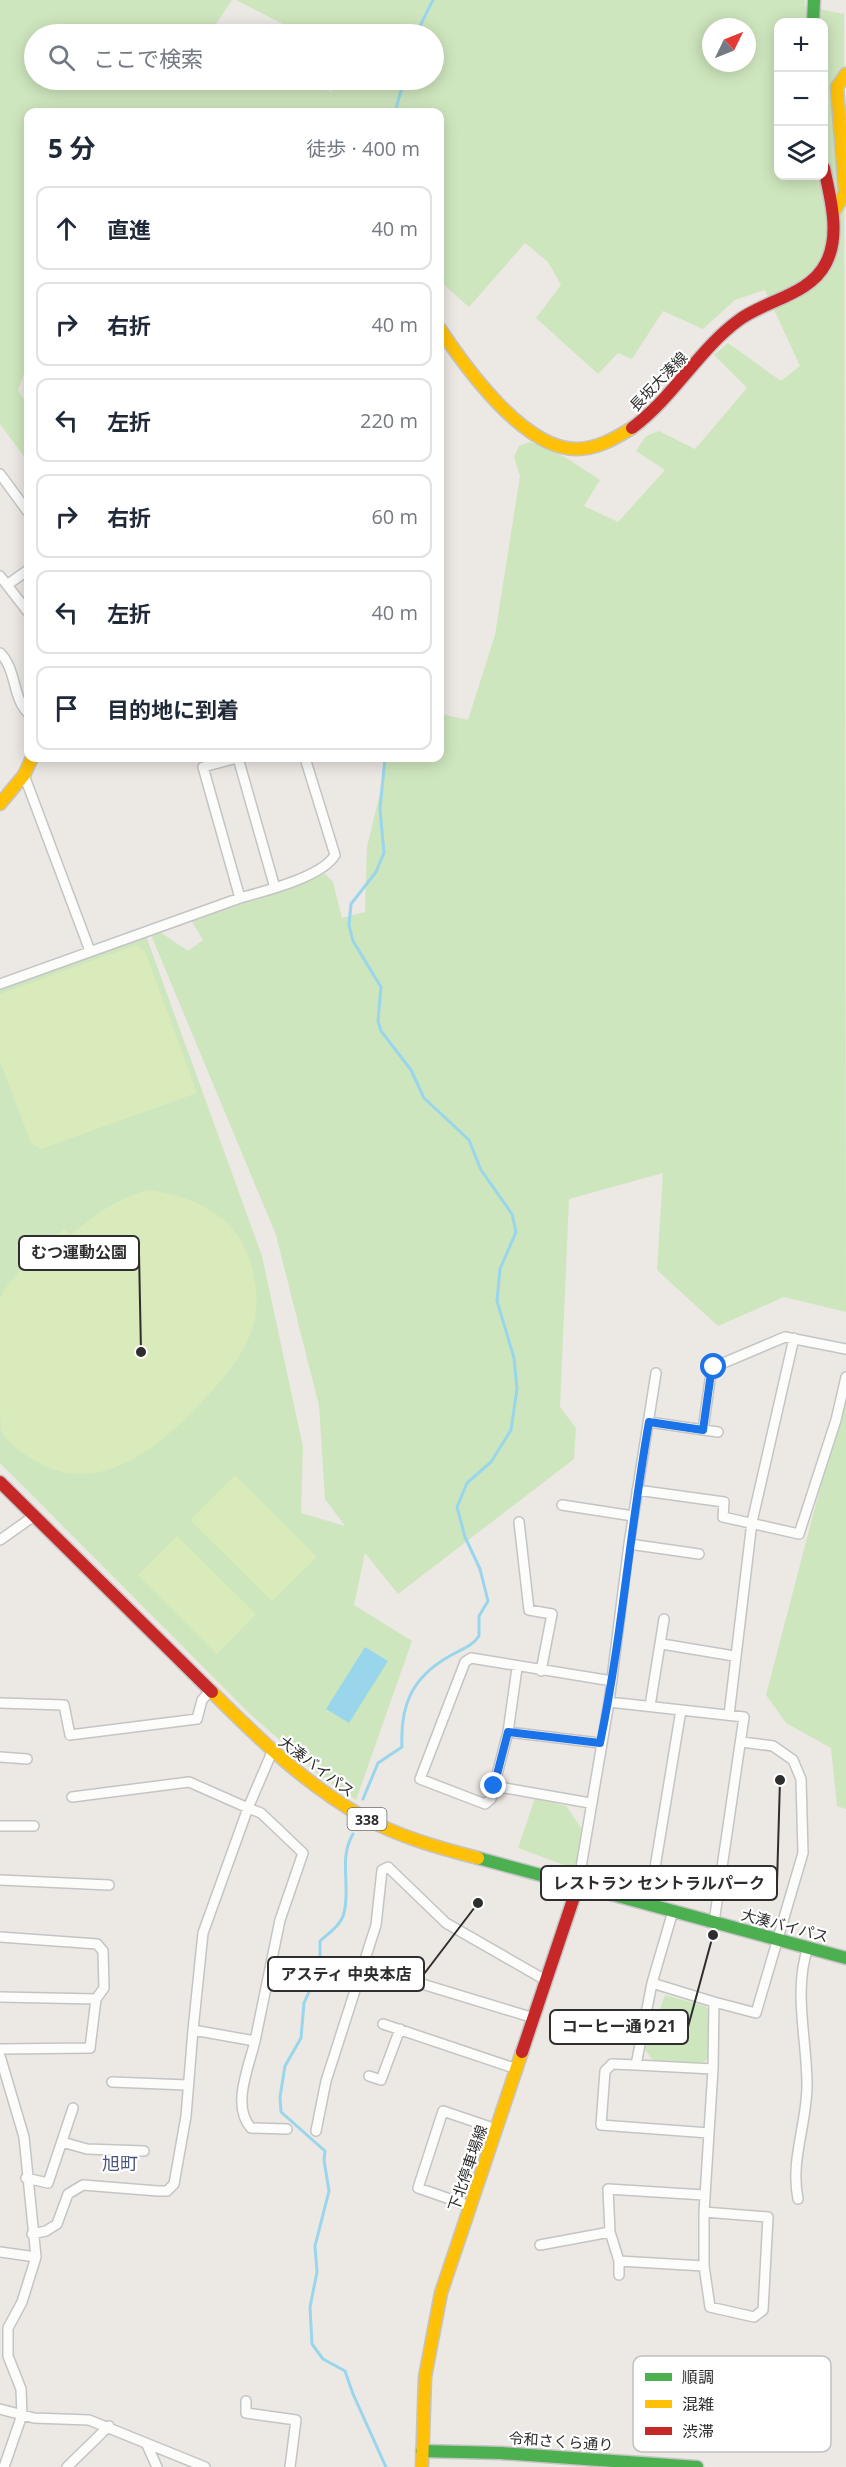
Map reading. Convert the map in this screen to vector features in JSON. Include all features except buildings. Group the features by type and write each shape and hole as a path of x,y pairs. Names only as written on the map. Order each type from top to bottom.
{"main road":[{"path":"813,0 813,18"},
{"path":"833,213 845,194 837,87 846,74"},
{"name":"長坂大湊線","path":"444,334 468,367 515,419 533,435 556,446 576,449 600,447 637,425 738,320 802,286 821,272 830,253 833,213 826,180"},
{"path":"0,804 24,775 30,762"},
{"name":"大湊バイパス","path":"0,1482 272,1752 331,1798 404,1836 578,1886 846,1958"},
{"name":"下北停車場線","path":"422,2467 425,2378 441,2293 578,1886"},
{"name":"令和さくら通り","path":"422,2451 512,2453 697,2467"}],"street":[{"path":"0,474 24,507"},
{"path":"7,585 24,573"},
{"path":"0,576 24,607"},
{"path":"0,653 8,661 24,709"},
{"path":"221,762 202,767 240,898"},
{"path":"238,762 275,888"},
{"path":"0,984 240,898 275,888 324,868 334,855 306,762"},
{"path":"24,775 90,951"},
{"path":"703,1430 711,1373 714,1367 785,1337 846,1349"},
{"path":"729,1715 734,1656 752,1522 794,1338"},
{"path":"578,1886 600,1743 609,1702 633,1516 656,1373"},
{"path":"637,1490 724,1503 723,1517 799,1534 828,1446 846,1377"},
{"path":"649,1422 718,1432"},
{"path":"562,1505 633,1516"},
{"path":"0,1540 34,1516"},
{"path":"519,1522 529,1610 552,1614 541,1671"},
{"path":"629,1544 699,1554"},
{"path":"650,1707 662,1644 664,1620"},
{"path":"662,1644 734,1656"},
{"path":"517,1668 508,1732 491,1799 485,1804 420,1779 465,1662 471,1658 517,1668 612,1681"},
{"path":"0,1703 64,1705 70,1735 197,1719 202,1700 210,1691"},
{"path":"609,1702 744,1717 714,1922"},
{"path":"649,1904 681,1710"},
{"path":"508,1732 600,1743"},
{"path":"652,1983 756,2013 780,1939 803,1853 801,1779 793,1760 773,1746 742,1742"},
{"path":"32,2234 46,2231 57,2224 68,2194 83,2185 130,2191 168,2191 174,2184 186,2116 187,2085 203,1933 248,1808 272,1752"},
{"path":"0,1757 27,1759"},
{"path":"72,1797 189,1782 261,1813 303,1852 280,1920 240,2108 244,2120 251,2128 287,2129"},
{"path":"494,1786 590,1803"},
{"path":"0,1826 34,1826"},
{"path":"316,2131 326,2080 376,1925 382,1870 388,1867 446,1923 547,1981"},
{"path":"0,1880 109,1885"},
{"path":"636,2065 652,1983 673,1911"},
{"path":"0,1937 97,1944 103,1951 104,1988 96,1999 90,2048 0,2049"},
{"path":"798,2199 795,2168 807,2087 800,1980 807,1947"},
{"path":"363,1966 534,2018"},
{"path":"0,1997 96,1999"},
{"path":"704,2212 768,2217 763,2310 754,2317 710,2307 704,2266 704,2212 704,2195 713,2069 714,2002"},
{"path":"383,2024 517,2069"},
{"path":"369,2076 381,2080 400,2029"},
{"path":"193,2030 255,2041"},
{"path":"0,2056 24,2137 26,2178 36,2257 22,2302 8,2328 8,2356 21,2389 22,2415 4,2467"},
{"path":"709,2133 601,2125 605,2071 612,2064 713,2069"},
{"path":"112,2082 187,2085"},
{"path":"26,2178 48,2183 73,2108"},
{"path":"470,2206 418,2188 443,2112 496,2129"},
{"path":"62,2142 87,2149 144,2151"},
{"path":"619,2275 619,2261 610,2232 608,2189 704,2195"},
{"path":"540,2245 610,2232"},
{"path":"0,2252 36,2257"},
{"path":"619,2261 704,2266"},
{"path":"246,2401 246,2413 296,2420 290,2467"},
{"path":"0,2409 22,2415 89,2420 205,2467"},
{"path":"67,2467 108,2426"},
{"path":"147,2445 157,2467"}],"green space":[{"path":"0,0 232,0 216,24 24,24 24,90 328,90 332,92 332,90 444,90 444,24 283,24 236,0 805,0 805,6 844,14 846,1312 784,1297 718,1326 657,1270 663,1173 569,1199 560,1407 576,1428 574,1459 398,1594 365,1553 354,1605 412,1641 356,1800 318,1774 249,1713 0,1463 0,987 145,933 262,1256 303,1447 301,1513 345,1526 325,1499 319,1406 276,1235 151,935 160,932 188,951 203,940 191,920 325,874 333,882 342,918 365,912 367,847 385,772 383,762 444,762 444,714 468,720 495,635 520,476 514,457 519,446 530,442 565,457 600,480 584,506 618,522 665,470 636,451 646,436 659,431 695,449 747,388 714,355 728,343 781,381 800,366 765,290 735,300 703,329 663,311 632,359 618,353 598,374 536,318 561,285 548,262 525,243 469,307 444,285 444,108 24,108 24,374 18,390 24,400 24,457 0,424"},
{"path":"136,945 145,951 197,1093 41,1149 31,1143 0,1061 0,994"},
{"path":"149,1190 181,1197 210,1210 223,1219 243,1244 254,1276 257,1300 256,1315 250,1336 238,1359 222,1379 162,1440 143,1453 101,1472 80,1474 57,1470 20,1451 7,1440 1,1430 0,1299 19,1272 64,1229 71,1235 107,1208 127,1197"},
{"path":"846,1389 846,1809 837,1806 831,1748 786,1723 766,1695"},
{"path":"235,1475 317,1557 272,1601 190,1520"},
{"path":"177,1536 256,1614 217,1654 138,1575"},
{"path":"535,1798 566,1806 582,1829 575,1869 518,1848"},
{"path":"665,1995 705,2006 709,2010 709,2058 701,2064 653,2060 645,2050"}],"water":[{"path":"365,1647 388,1661 349,1723 326,1709"}],"waterway":[{"path":"421,24 433,0"},
{"path":"396,108 401,90"},
{"path":"363,1799 378,1763 402,1747 403,1718 417,1684 436,1665 469,1646 479,1636 479,1616 488,1601 480,1569 465,1537 457,1507 467,1483 491,1462 511,1430 517,1389 514,1358 497,1301 500,1269 516,1232 512,1214 481,1170 469,1140 424,1098 411,1070 381,1031 378,1021 381,987 353,941 349,925 351,904 376,872 384,853 380,809 385,762"},
{"path":"353,1834 346,1853 344,1913 337,1925 320,1941 317,1974 304,2003 301,2038 285,2066 280,2097 281,2112 325,2151 324,2160 329,2191 315,2246 317,2272 310,2307 312,2344 323,2359 345,2371 386,2467"}],"traffic: fast":[{"path":"813,18 814,0"},
{"path":"478,1858 846,1958"},
{"path":"422,2451 501,2453 697,2467"}],"traffic: slow":[{"path":"833,213 845,193 837,87 846,74"},
{"path":"444,335 498,404 536,436 556,445 584,449 605,443 632,428"},
{"path":"0,804 24,775 30,762"},
{"path":"212,1692 284,1760 343,1805 378,1825 406,1836 478,1858"},
{"path":"422,2467 425,2377 441,2293 522,2052"}],"traffic: jam":[{"path":"632,428 660,403 711,345 739,320 799,290 819,274 830,252 834,228 826,180"},
{"path":"0,1482 212,1692"},
{"path":"522,2052 578,1885"}],"place":[{"name":"むつ運動公園","path":"141,1352"},
{"name":"レストラン セントラルパーク","path":"780,1780"},
{"name":"アスティ 中央本店","path":"478,1903"},
{"name":"コーヒー通り21","path":"713,1935"}],"district":[{"name":"旭町","path":"120,2163"}],"route":[{"path":"494,1786 508,1732 600,1743 609,1702 629,1544 649,1422 703,1430 711,1373 714,1367"}]}
